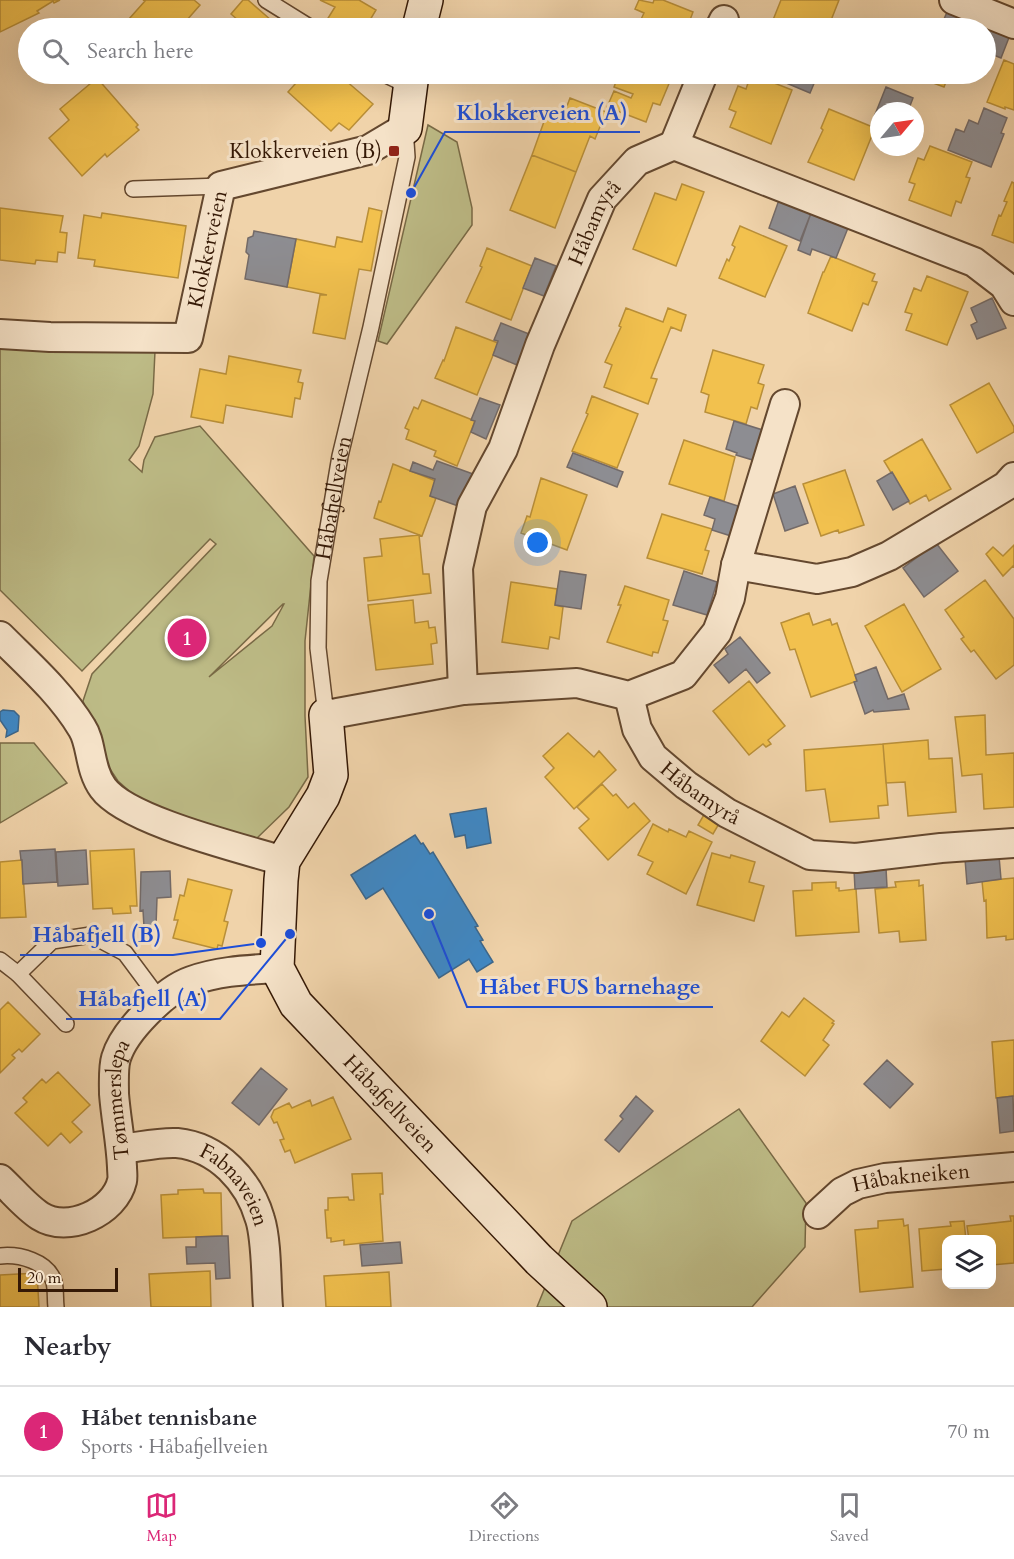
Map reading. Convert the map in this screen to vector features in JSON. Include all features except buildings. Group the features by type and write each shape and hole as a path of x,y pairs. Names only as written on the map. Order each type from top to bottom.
{"street":[{"path":"422,18 426,0"},
{"path":"954,0 1014,24"},
{"path":"402,84 405,128"},
{"path":"699,84 674,145 975,262 1004,285 1014,302"},
{"name":"Klokkerveien","path":"0,334 50,338 188,338 221,186 368,150 405,128"},
{"name":"Håbamyrå","path":"464,690 458,568 472,506 503,449 540,345 602,199 637,161 674,145"},
{"path":"326,715 464,690 577,683 629,696 684,675 717,632 730,598 736,565 785,404"},
{"path":"736,565 817,579 852,572 889,556 1006,486 1014,477"},
{"path":"0,636 68,707 84,730 91,764 103,788 118,802 161,824 283,861"},
{"name":"Håbamyrå","path":"629,696 637,729 653,757 686,786 727,813 810,855 856,858 941,848 1014,843"},
{"name":"Håbafjellveien","path":"326,715 331,775 323,796 283,861 277,968 296,1004 539,1260 590,1307"},
{"name":"Tømmerslepa","path":"0,1179 41,1217 56,1223 77,1221 98,1213 112,1200 122,1181 122,1149 114,1094 116,1058 130,1032 160,1000 189,982 224,972 277,968"},
{"name":"Fabnaveien","path":"122,1149 175,1143 197,1147 234,1172 250,1195 261,1221 268,1307"},
{"name":"Håbakneiken","path":"818,1214 842,1192 858,1184 885,1178 1014,1167"}],"lane":[{"path":"266,0 295,18"},
{"name":"Håbafjellveien","path":"326,715 318,648 320,581 340,456 406,157 405,128"},
{"path":"133,189 221,186"},
{"path":"18,974 52,941 91,934 125,953 160,1000"},
{"path":"0,960 18,974 66,1024"},
{"path":"0,1256 34,1261 47,1270 54,1282 56,1307"}],"shaded area":[{"path":"428,125 457,142 472,208 472,225 387,344 378,341"},
{"path":"0,346 155,351 153,394 139,446 129,460 142,472 144,460 155,437 200,426 314,556 305,641 308,777 289,807 255,840 145,805 118,781 102,757 83,701 92,674 216,544 210,539 82,671 0,590","holes":["284,604 272,626 209,677"]},
{"path":"0,743 34,743 67,783 0,823"},
{"path":"739,1109 806,1203 805,1247 752,1307 537,1307 572,1221"}],"place":[{"name":"Klokkerveien (B)","path":"394,151"},
{"name":"Klokkerveien (A)","path":"411,193"},
{"name":"Håbet tennisbane","path":"187,638"},
{"name":"Håbet FUS barnehage","path":"429,914"},
{"name":"Håbafjell (A)","path":"290,934"},
{"name":"Håbafjell (B)","path":"261,943"}]}
